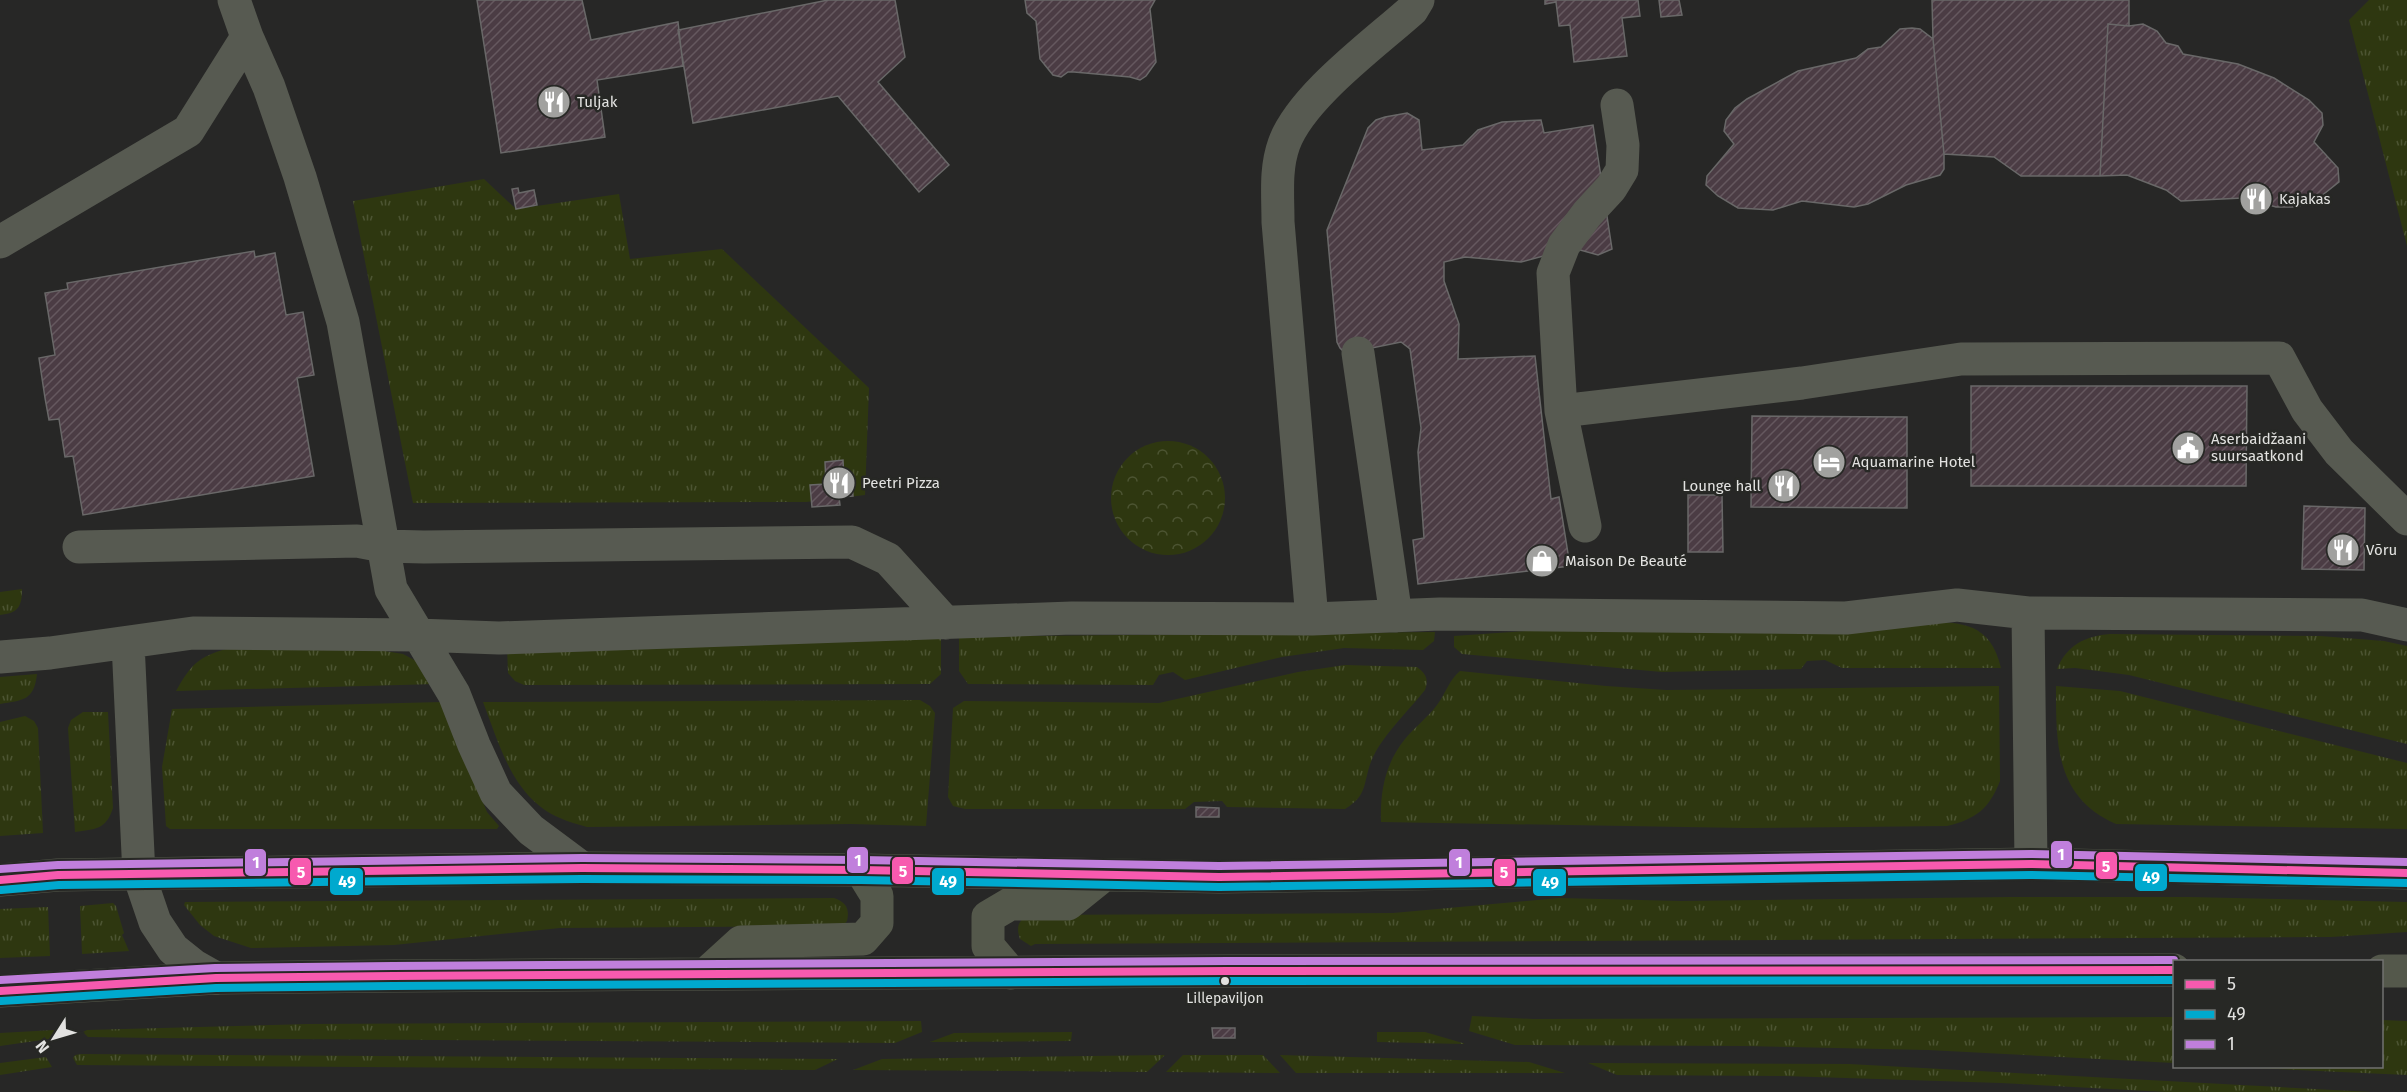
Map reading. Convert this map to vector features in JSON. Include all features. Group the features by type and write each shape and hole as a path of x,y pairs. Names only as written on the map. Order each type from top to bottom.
{"main road":[{"path":"0,880 58,875 582,868 861,870 1219,877 2031,864 2407,873"},
{"path":"707,973 741,942 863,939 877,923 877,896 861,870"},
{"path":"1011,973 988,946 988,917 1010,904 1068,904 1104,875"},
{"path":"0,991 216,978 707,973 2173,970"},
{"path":"2383,970 2407,971"}],"street":[{"path":"234,0 273,98 300,177 343,322 391,589 454,694 496,793 531,830 582,868"},
{"path":"1312,619 1279,233 1277,176 1285,142 1310,101 1412,10 1418,0"},
{"path":"0,242 188,131 247,37"},
{"path":"1585,526 1561,411 1553,273 1564,245 1587,214 1611,188 1622,170 1623,145 1617,105"},
{"path":"1358,353 1396,616"},
{"path":"1561,411 1802,382 1961,359 2279,358 2307,410 2339,452 2407,519"},
{"path":"79,547 357,541 383,546 424,548 852,542 888,559 946,622"},
{"path":"0,657 128,643 193,633 499,638 1072,618 1312,619 1440,614 1845,618 1957,605 2028,613 2362,615 2407,625"},
{"path":"2028,613 2031,864"},
{"path":"128,643 139,875 154,922 173,949 193,965 216,978"}],"green space":[{"path":"2369,0 2407,0 2407,246 2349,20"},
{"path":"484,179 516,209 619,194 630,259 722,249 869,388 865,495 806,502 413,503 353,201"},
{"path":"1168,441 1190,445 1209,457 1221,476 1225,498 1221,520 1209,539 1190,551 1168,555 1146,551 1127,539 1115,520 1111,498 1115,476 1127,457 1146,445"},
{"path":"22,589 18,608 11,613 0,615 0,592"},
{"path":"1919,622 1960,624 1971,627 1989,641 2001,668 1842,668 1825,660 1807,661 1801,669 1662,672 1462,654 1454,647 1454,636 1526,631"},
{"path":"959,629 1025,636 1435,632 1434,641 1423,650 1344,648 1282,657 1185,680 1173,672 1159,675 1153,685 968,684 959,671"},
{"path":"941,634 941,674 930,684 524,685 515,681 508,673 507,647"},
{"path":"2110,634 2320,636 2384,641 2407,646 2407,744 2129,675 2075,668 2057,669 2066,654 2078,643"},
{"path":"233,647 379,650 403,654 418,662 437,684 176,691 198,661 213,653"},
{"path":"1345,665 1417,667 1425,674 1427,683 1425,690 1378,748 1362,792 1345,809 1227,807 1222,801 1194,802 1185,809 965,809 953,806 948,797 953,708 964,701 1159,703 1298,672"},
{"path":"1460,671 1666,690 1999,686 2000,781 1986,806 1974,816 1947,826 1745,828 1381,822 1385,778 1398,748 1430,714"},
{"path":"37,674 33,690 26,698 0,704 0,677"},
{"path":"2056,686 2120,691 2407,763 2407,829 2116,824 2096,813 2081,799 2070,784 2059,748"},
{"path":"920,700 930,706 935,713 926,826 851,824 587,827 560,818 544,809 519,784 502,753 483,702"},
{"path":"442,702 487,812 499,826 497,829 170,829 166,826 162,767 172,709"},
{"path":"83,712 108,712 113,808 107,821 99,827 75,832 68,728 71,720"},
{"path":"25,716 34,721 38,728 43,833 0,836 0,722"},
{"path":"2189,897 2407,902 2407,932 2331,937 1035,944 1031,946 1020,939 1018,931 1020,922 1028,915 1393,913 1559,898 1681,901"},
{"path":"834,898 844,904 848,913 847,921 843,926 560,928 394,945 251,948 214,936 200,925 184,905 185,902"},
{"path":"113,903 116,906 124,933 122,935 129,951 82,954 80,906"},
{"path":"48,907 50,956 0,958 0,909"},
{"path":"1472,1016 1533,1019 2173,1017 2173,1063 1928,1050 1515,1045 1469,1031"},
{"path":"2383,1020 2407,1021 2407,1075 2255,1068 2383,1068"},
{"path":"921,1021 922,1032 895,1043 154,1038 88,1037 83,1032 87,1030 308,1024"},
{"path":"54,1030 53,1036 49,1039 0,1046 0,1033"},
{"path":"1072,1032 1071,1041 930,1042 954,1033"},
{"path":"1377,1032 1425,1032 1466,1044 1377,1042"},
{"path":"81,1054 838,1059 815,1070 77,1065 73,1058"},
{"path":"1165,1055 1147,1072 853,1070 882,1059"},
{"path":"1183,1055 1263,1055 1280,1073 1166,1072"},
{"path":"1280,1055 1529,1062 1565,1073 1296,1073"},
{"path":"46,1057 52,1067 0,1075 0,1063"},
{"path":"1588,1063 1849,1064 2371,1092 2166,1092 2001,1083 1784,1076 1617,1075"}],"building":[{"path":"477,0 582,0 591,40 678,22 683,66 597,80 605,137 501,153"},
{"path":"828,0 895,0 905,57 878,82 949,165 919,192 838,96 693,123 678,30"},
{"path":"1025,0 1155,0 1150,9 1156,62 1146,76 1140,80 1074,72 1068,72 1061,77 1053,75 1040,59 1036,21 1027,13"},
{"path":"1545,0 1638,0 1640,16 1622,18 1627,56 1574,62 1570,25 1559,26 1556,2 1545,4"},
{"path":"1659,0 1679,0 1682,15 1661,17"},
{"path":"1932,0 2129,0 2129,26 2108,24 2100,176 2021,176 1994,157 1944,154 1933,39"},
{"path":"2108,24 2129,26 2143,24 2157,31 2166,43 2178,46 2183,54 2238,64 2274,78 2309,100 2322,113 2323,125 2314,142 2338,168 2339,182 2316,200 2296,207 2276,207 2243,198 2181,201 2166,190 2127,175 2100,176"},
{"path":"1900,29 1920,29 1933,39 1944,154 1944,169 1940,175 1906,185 1868,204 1854,207 1802,201 1773,210 1738,208 1718,196 1706,185 1707,176 1734,144 1724,131 1726,120 1735,108 1798,71 1856,58 1868,49 1881,47"},
{"path":"1407,113 1419,120 1422,150 1463,145 1478,130 1502,122 1541,120 1544,133 1593,125 1612,249 1598,255 1573,248 1521,262 1465,257 1444,262 1444,281 1459,324 1458,359 1535,356 1551,499 1559,497 1570,566 1418,584 1413,540 1424,538 1418,452 1421,428 1410,349 1401,342 1352,352 1344,352 1340,348 1337,342 1327,230 1368,128 1376,120"},
{"path":"518,188 519,193 534,190 537,205 516,209 512,189"},
{"path":"254,251 255,257 275,253 286,315 303,312 314,375 297,378 314,476 83,515 73,456 65,457 59,419 49,420 45,398 39,358 55,355 45,293 68,289 67,283"},
{"path":"1971,386 2247,386 2246,486 1971,486"},
{"name":"Aquamarine Hotel","path":"1752,416 1907,417 1907,508 1751,507"},
{"name":"Peetri Pizza","path":"843,460 844,482 852,481 853,496 839,497 840,505 812,507 810,485 826,484 825,462"},
{"path":"1688,495 1722,495 1723,552 1688,552"},
{"path":"2304,506 2365,508 2364,570 2302,569"},
{"path":"1196,807 1219,808 1219,817 1196,817"},
{"path":"1212,1028 1235,1028 1235,1038 1213,1038"}],"transit line":[{"name":"1","path":"0,869 58,865 582,858 1219,866 2031,854 2407,862"},
{"name":"5","path":"0,880 58,875 582,868 861,870 1219,877 2031,864 2407,873"},
{"name":"49","path":"1,890 59,885 582,879 861,880 1219,887 2031,875 2407,883"},
{"name":"1","path":"0,980 215,968 393,966 1228,961 2173,960"},
{"name":"5","path":"0,991 216,978 393,976 1228,971 2173,970"},
{"name":"49","path":"1,1001 216,988 393,986 1228,981 2173,980"}],"place":[{"name":"Tuljak","path":"554,102"},
{"name":"Kajakas","path":"2256,199"},
{"name":"Aserbaidžaani suursaatkond","path":"2188,448"},
{"name":"Aquamarine Hotel","path":"1829,462"},
{"name":"Peetri Pizza","path":"839,483"},
{"name":"Lounge hall","path":"1784,486"},
{"name":"Võru","path":"2343,550"},
{"name":"Maison De Beauté","path":"1542,561"},
{"name":"Lillepaviljon","path":"1225,981"}]}
